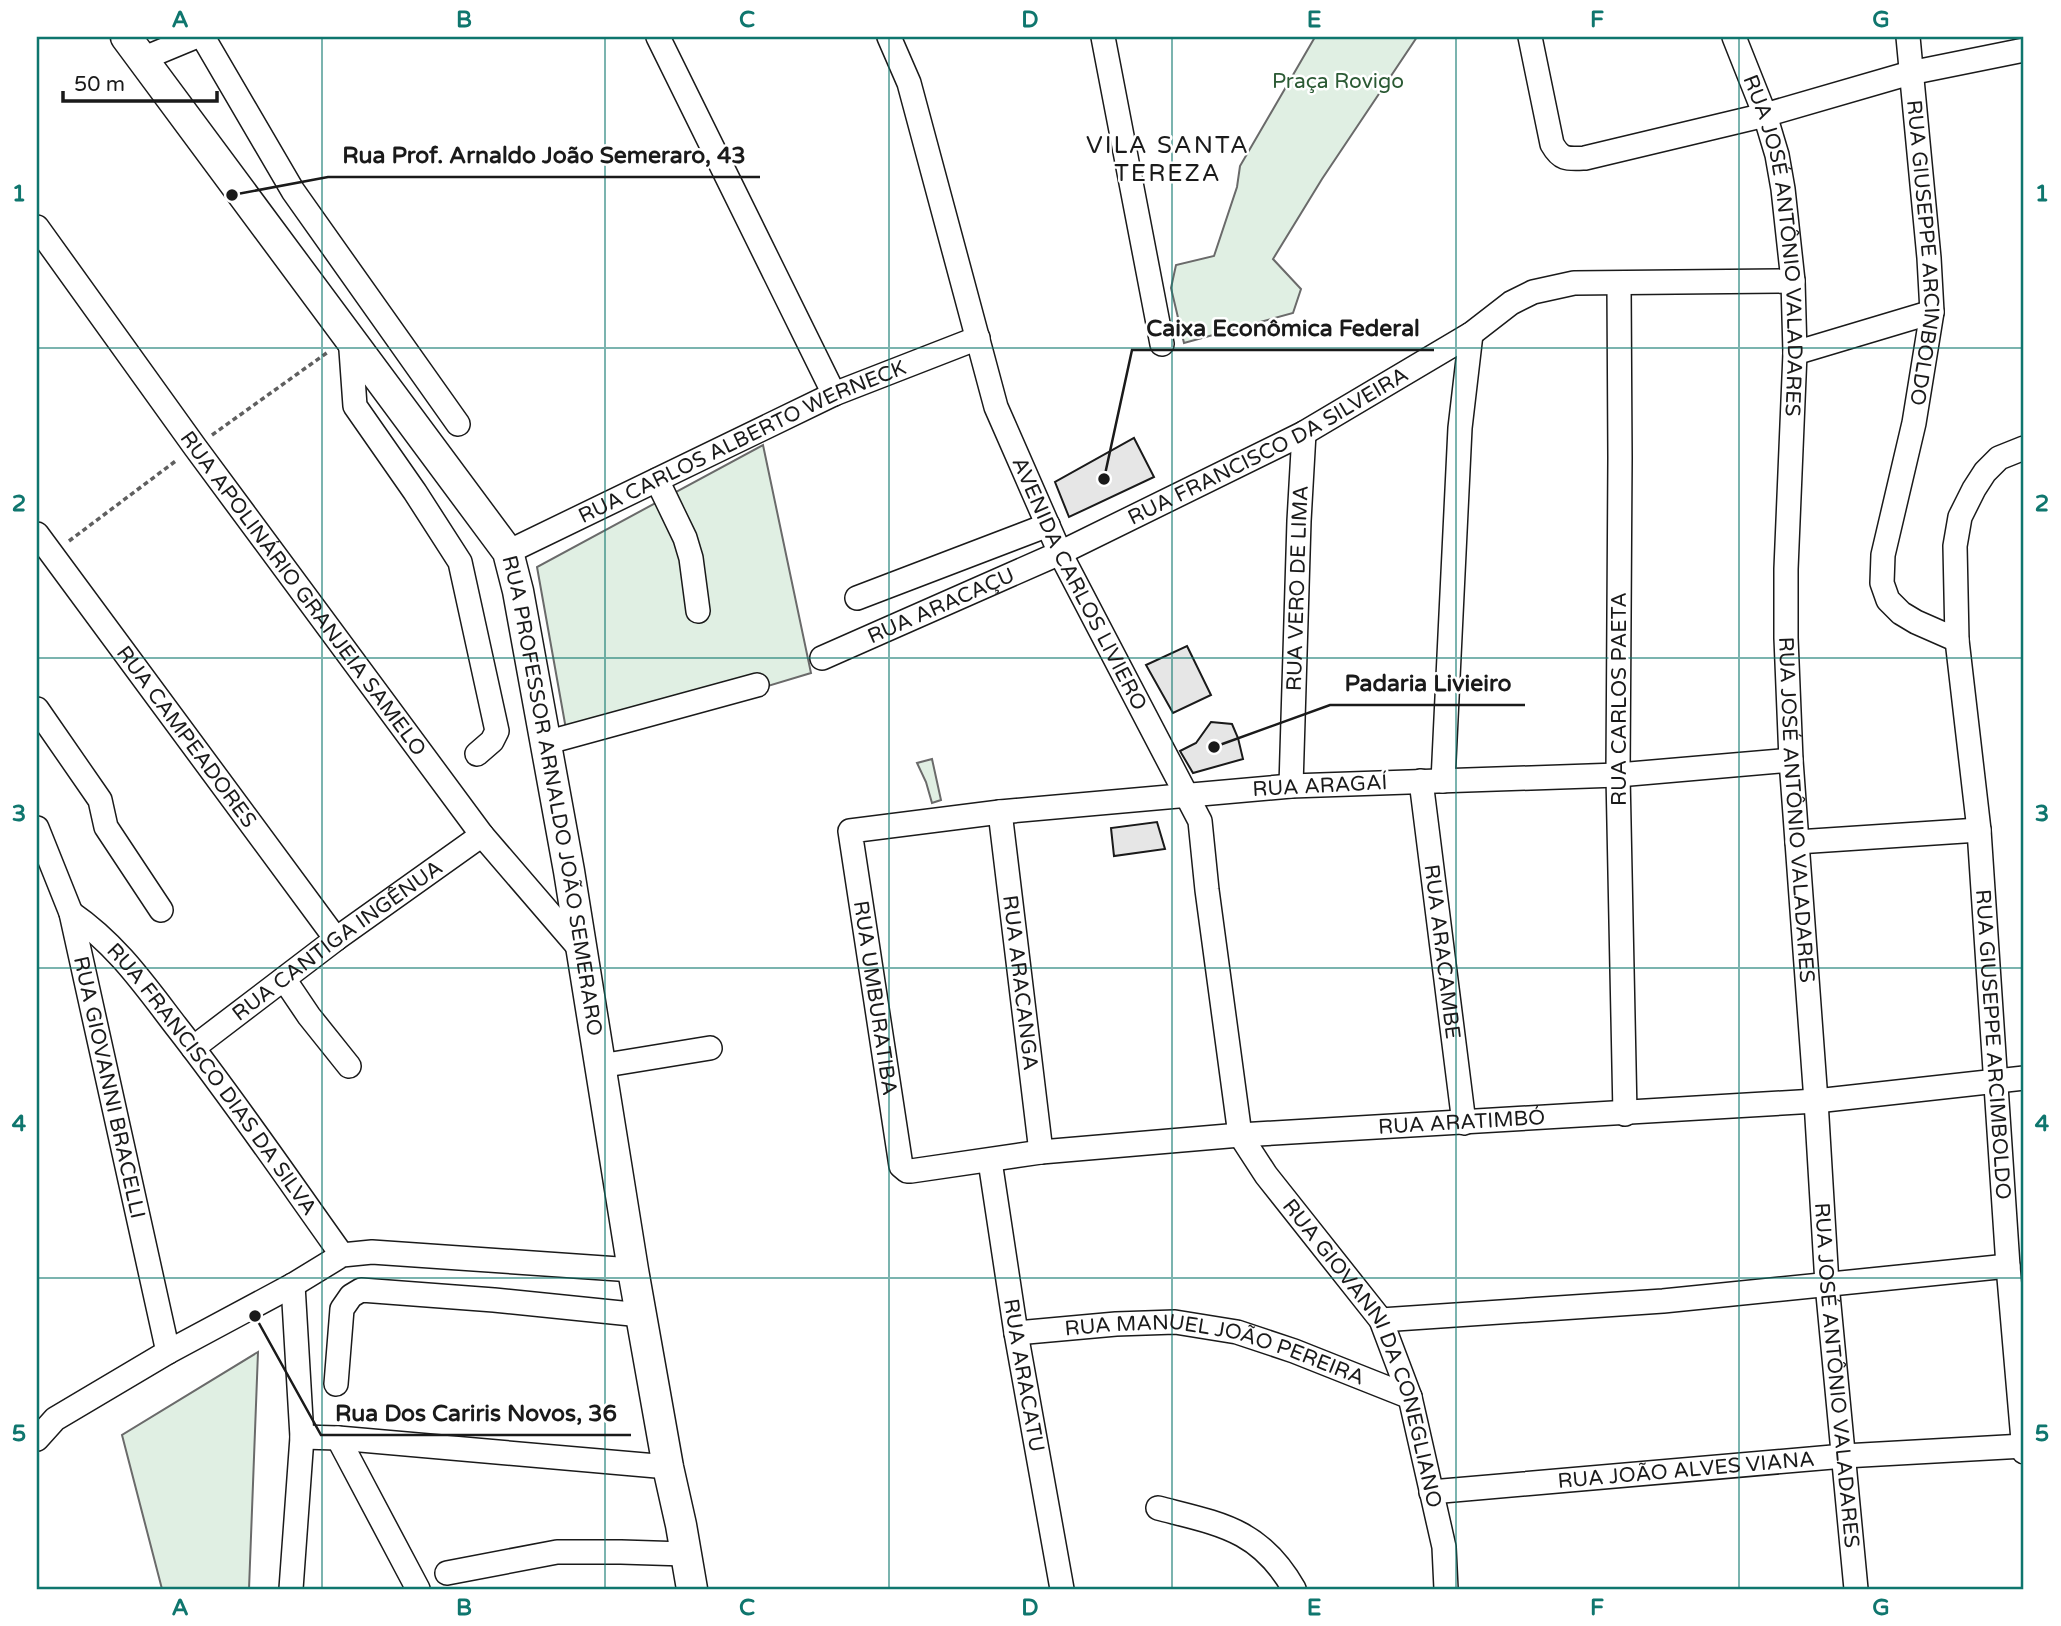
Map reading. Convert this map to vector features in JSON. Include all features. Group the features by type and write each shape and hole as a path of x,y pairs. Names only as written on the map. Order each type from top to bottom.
{"main road":[{"name":"RUA PROFESSOR ARNALDO JOÃO SEMERARO","path":"134,48 508,552 518,591 545,743 633,1270 692,1589"}],"street":[{"path":"134,48 195,37"},
{"path":"203,37 293,191 458,424"},
{"path":"658,37 834,394"},
{"name":"AVENIDA CARLOS LIVIERO","path":"889,37 909,83 996,407 1060,553 1199,821 1240,1135"},
{"path":"1102,37 1162,344"},
{"path":"1530,37 1552,144 1562,158 1585,158 1765,115 1910,73 2024,50"},
{"name":"RUA JOSÉ ANTÔNIO VALADARES","path":"1734,37 1765,115 1777,155 1793,281 1795,353 1786,569 1791,760 1827,1284 1856,1589"},
{"name":"RUA GIUSEPPE ARCINBOLDO","path":"1908,37 1932,312 1914,424 1883,555 1882,583 1888,600 1902,613 1957,640"},
{"name":"RUA APOLINÁRIO GRANJEIA SAMELO","path":"37,227 203,458 482,835 581,950"},
{"name":"RUA FRANCISCO DA SILVEIRA","path":"1060,553 1304,433 1471,334 1511,303 1533,292 1574,283 1793,281"},
{"name":"RUA CARLOS PAETA","path":"1619,284 1618,775 1625,1114"},
{"path":"1795,353 1932,312"},
{"name":"RUA ARACAMBE","path":"1464,1123 1432,781 1460,428 1471,334"},
{"path":"350,336 355,406 460,562 497,731 492,740 477,754"},
{"name":"RUA CARLOS ALBERTO WERNECK","path":"508,552 834,394 978,338"},
{"name":"RUA VERO DE LIMA","path":"1291,786 1298,534 1304,433"},
{"name":"RUA GIUSEPPE ARCIMBOLDO","path":"2024,448 2000,458 1985,472 1973,489 1960,517 1955,546 1957,640 1979,830 2008,1266 2024,1452"},
{"path":"657,480 685,538 691,558 698,611"},
{"path":"857,598 1048,525"},
{"name":"RUA CAMPEADORES","path":"37,534 336,939"},
{"name":"RUA ARACAÇU","path":"822,658 1060,553"},
{"path":"545,743 757,685"},
{"path":"37,709 100,800 106,827 161,910"},
{"name":"RUA ARAGAÍ","path":"850,831 1000,813 1291,786 1618,775 1791,760"},
{"name":"RUA ARACANGA","path":"1000,813 1041,1152"},
{"name":"RUA GIOVANNI BRACELLI","path":"37,828 71,913 168,1352"},
{"path":"1797,842 1979,830"},
{"name":"RUA UMBURATIBA","path":"850,831 901,1166"},
{"name":"RUA CANTIGA INGÊNUA","path":"193,1048 336,939 482,835"},
{"name":"RUA FRANCISCO DIAS DA SILVA","path":"71,913 106,939 129,966 193,1048 342,1255"},
{"path":"284,979 309,1016 349,1066"},
{"path":"600,1066 710,1048"},
{"name":"RUA ARATIMBÓ","path":"901,1166 911,1171 1041,1152 1240,1135 1816,1101 2024,1078"},
{"name":"RUA GIOVANNI DA CONEGLIANO","path":"1240,1135 1266,1175 1381,1320 1410,1397 1444,1547 1446,1589"},
{"name":"RUA ARACATU","path":"990,1161 1016,1333 1062,1589"},
{"path":"37,1440 55,1419 168,1352 293,1285 342,1255 372,1252 633,1270"},
{"path":"1381,1320 1663,1301 2008,1266"},
{"path":"291,1589 302,1437 293,1285"},
{"path":"336,1384 342,1309 351,1296 361,1290 641,1315"},
{"name":"RUA MANUEL JOÃO PEREIRA","path":"1016,1333 1175,1322 1237,1332 1294,1351 1410,1397"},
{"path":"302,1437 668,1467"},
{"path":"338,1438 418,1589"},
{"name":"RUA JOÃO ALVES VIANA","path":"1432,1492 1844,1456 2024,1446"},
{"path":"1158,1508 1225,1525 1254,1542 1270,1554 1294,1589"},
{"path":"447,1573 557,1552 685,1554"}],"green space":[{"name":"Praça Rovigo","path":"1315,37 1417,37 1322,179 1273,259 1301,289 1293,313 1184,343 1171,288 1176,265 1214,256 1237,187 1240,166"},
{"path":"763,445 811,673 569,746 537,567"},
{"path":"932,759 941,800 932,803 917,763"},
{"path":"258,1352 249,1589 162,1589 122,1435"}],"building":[{"path":"1134,438 1154,477 1069,517 1055,482"},
{"path":"1187,646 1211,695 1173,713 1146,665"},
{"path":"1211,722 1232,724 1243,759 1193,773 1180,751 1196,743"},
{"path":"1157,822 1165,849 1114,856 1111,828"}],"place":[{"name":"Rua Prof. Arnaldo João Semeraro, 43","path":"232,195"},
{"name":"Caixa Econômica Federal","path":"1104,479"},
{"name":"Padaria Livieiro","path":"1214,747"},
{"name":"Rua Dos Cariris Novos, 36","path":"255,1316"}],"district":[{"name":"VILA SANTA TEREZA","path":"1168,159"}]}
